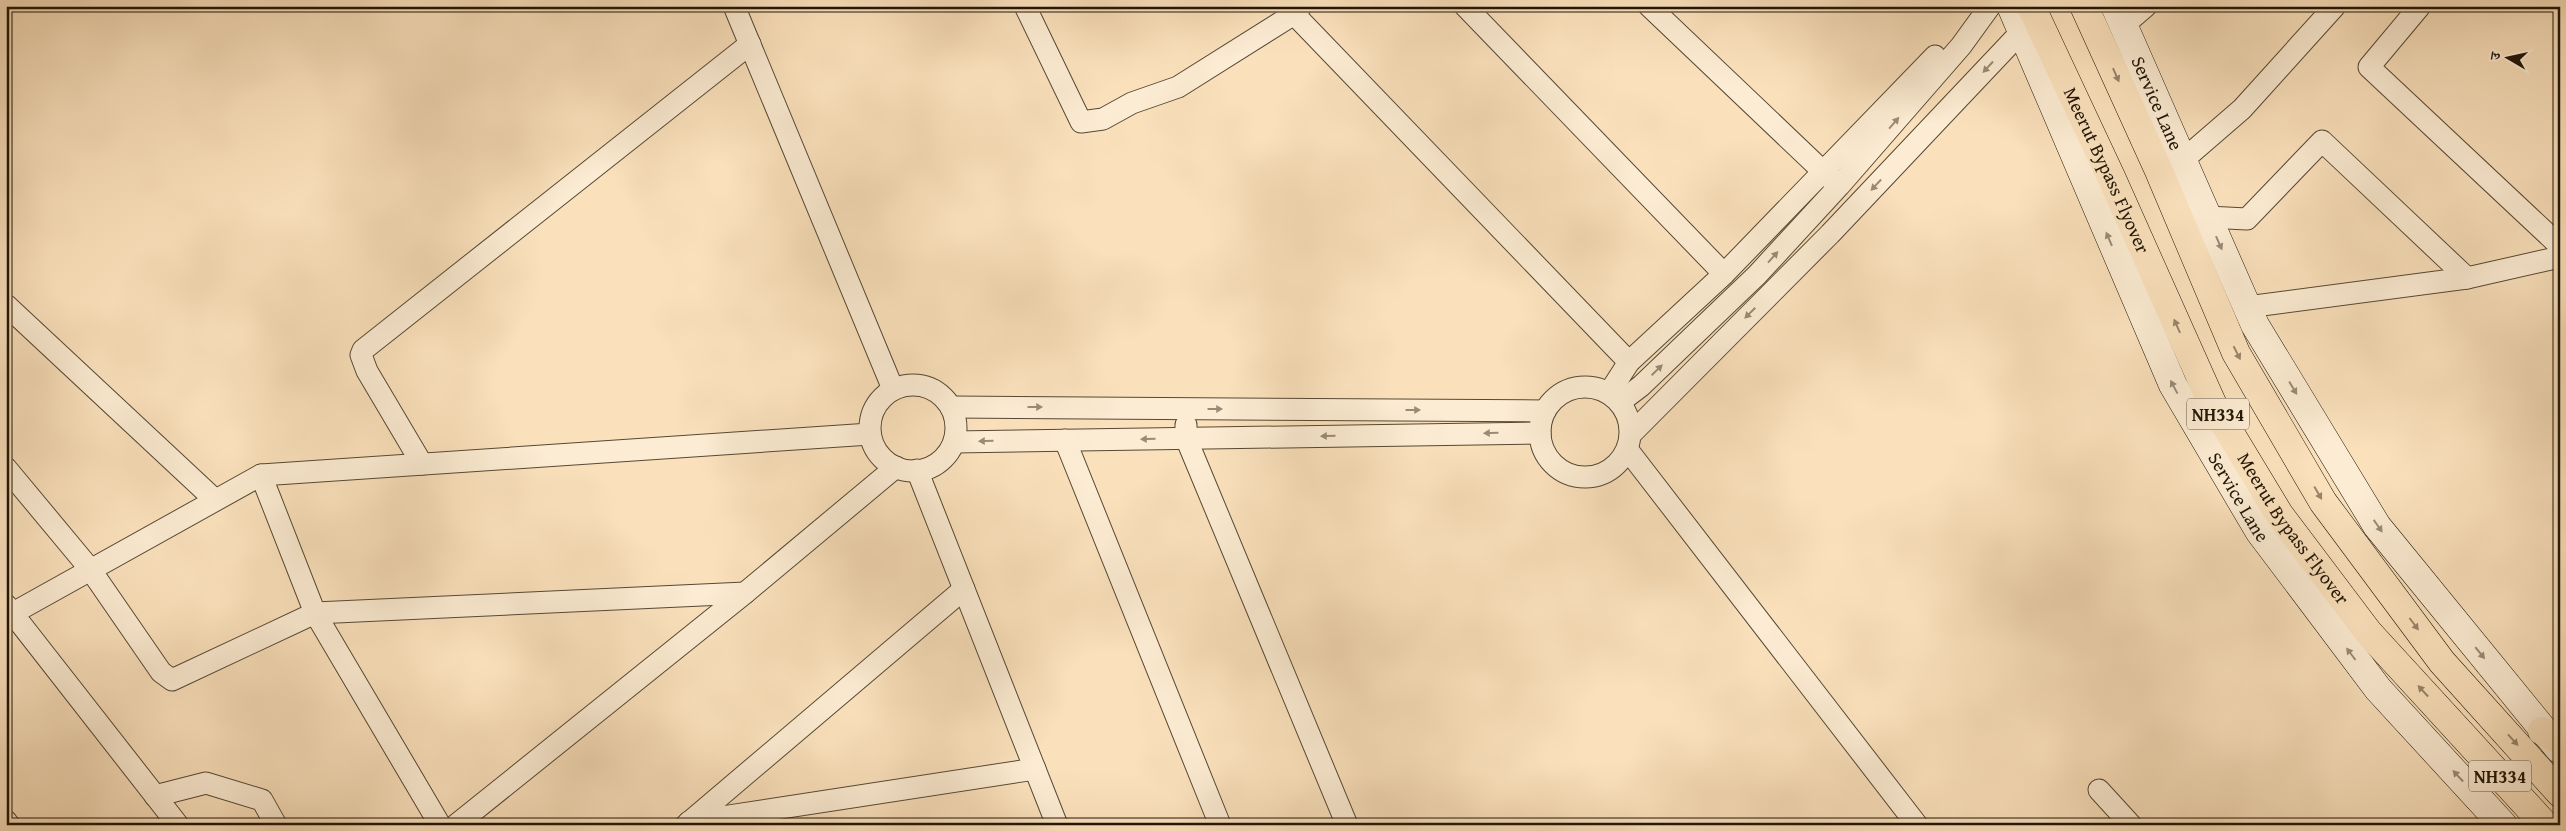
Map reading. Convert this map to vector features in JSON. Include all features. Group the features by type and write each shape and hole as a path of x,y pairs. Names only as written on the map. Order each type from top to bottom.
{"highway":[{"name":"Meerut Bypass Flyover","path":"2084,6 2159,171 2236,353 2323,502 2442,662 2560,793"},
{"name":"Meerut Bypass Flyover","path":"2030,19 2112,179 2212,403 2279,514 2368,632 2545,825"}],"street":[{"path":"734,6 893,389"},
{"path":"1025,6 1081,122 1103,118 1132,103 1178,87 1297,10 1629,362"},
{"path":"1465,6 1724,274"},
{"path":"1649,6 1839,186"},
{"path":"1614,397 1641,386 1757,275 1839,186 1961,46 1990,6"},
{"name":"Service Lane","path":"2011,6 2030,19 2172,385 2259,531 2378,689 2503,825"},
{"path":"2119,16 2146,6"},
{"path":"2182,160 2242,110 2335,6"},
{"path":"2420,6 2369,67 2560,246"},
{"name":"Service Lane","path":"2119,16 2255,325 2377,526 2554,740"},
{"path":"1916,825 1629,442 1626,412 1614,397 1595,387 1580,386 1566,391 1554,399 1545,411 1540,433 1544,452 1552,463 1562,471 1577,477 1592,477 1607,472 1619,462 1629,442 1830,234 2030,19"},
{"path":"422,464 367,371 361,355 363,350 750,44"},
{"path":"1614,397 1629,362 1724,274 1938,52 1951,46 1961,46"},
{"path":"2207,217 2247,219 2322,141 2467,278"},
{"path":"1811,215 1830,234"},
{"path":"2247,307 2467,278 2560,257"},
{"path":"1757,275 1773,291"},
{"path":"6,305 215,500"},
{"path":"919,384 932,388 943,396 951,407 957,430 948,454 937,464 917,470 896,467 884,459 875,448 870,434 870,421 874,408 882,397 893,389 919,384"},
{"path":"951,407 1545,411"},
{"path":"1008,407 1010,441"},
{"path":"1185,408 1186,438 1347,825"},
{"path":"1273,437 1274,409"},
{"path":"1380,410 1381,435"},
{"path":"954,442 1540,433"},
{"path":"178,825 8,611 90,569 261,475 870,434"},
{"path":"1065,440 1220,825"},
{"path":"456,825 745,593 896,467"},
{"path":"6,468 90,569 161,672 172,680 315,613 745,593"},
{"path":"917,470 1056,825"},
{"path":"261,475 315,613 440,825"},
{"path":"687,824 964,589"},
{"path":"687,824 1035,769"},
{"path":"155,796 206,783 262,800 276,825"},
{"path":"2098,790 2131,825"},
{"path":"6,821 10,825"}]}
